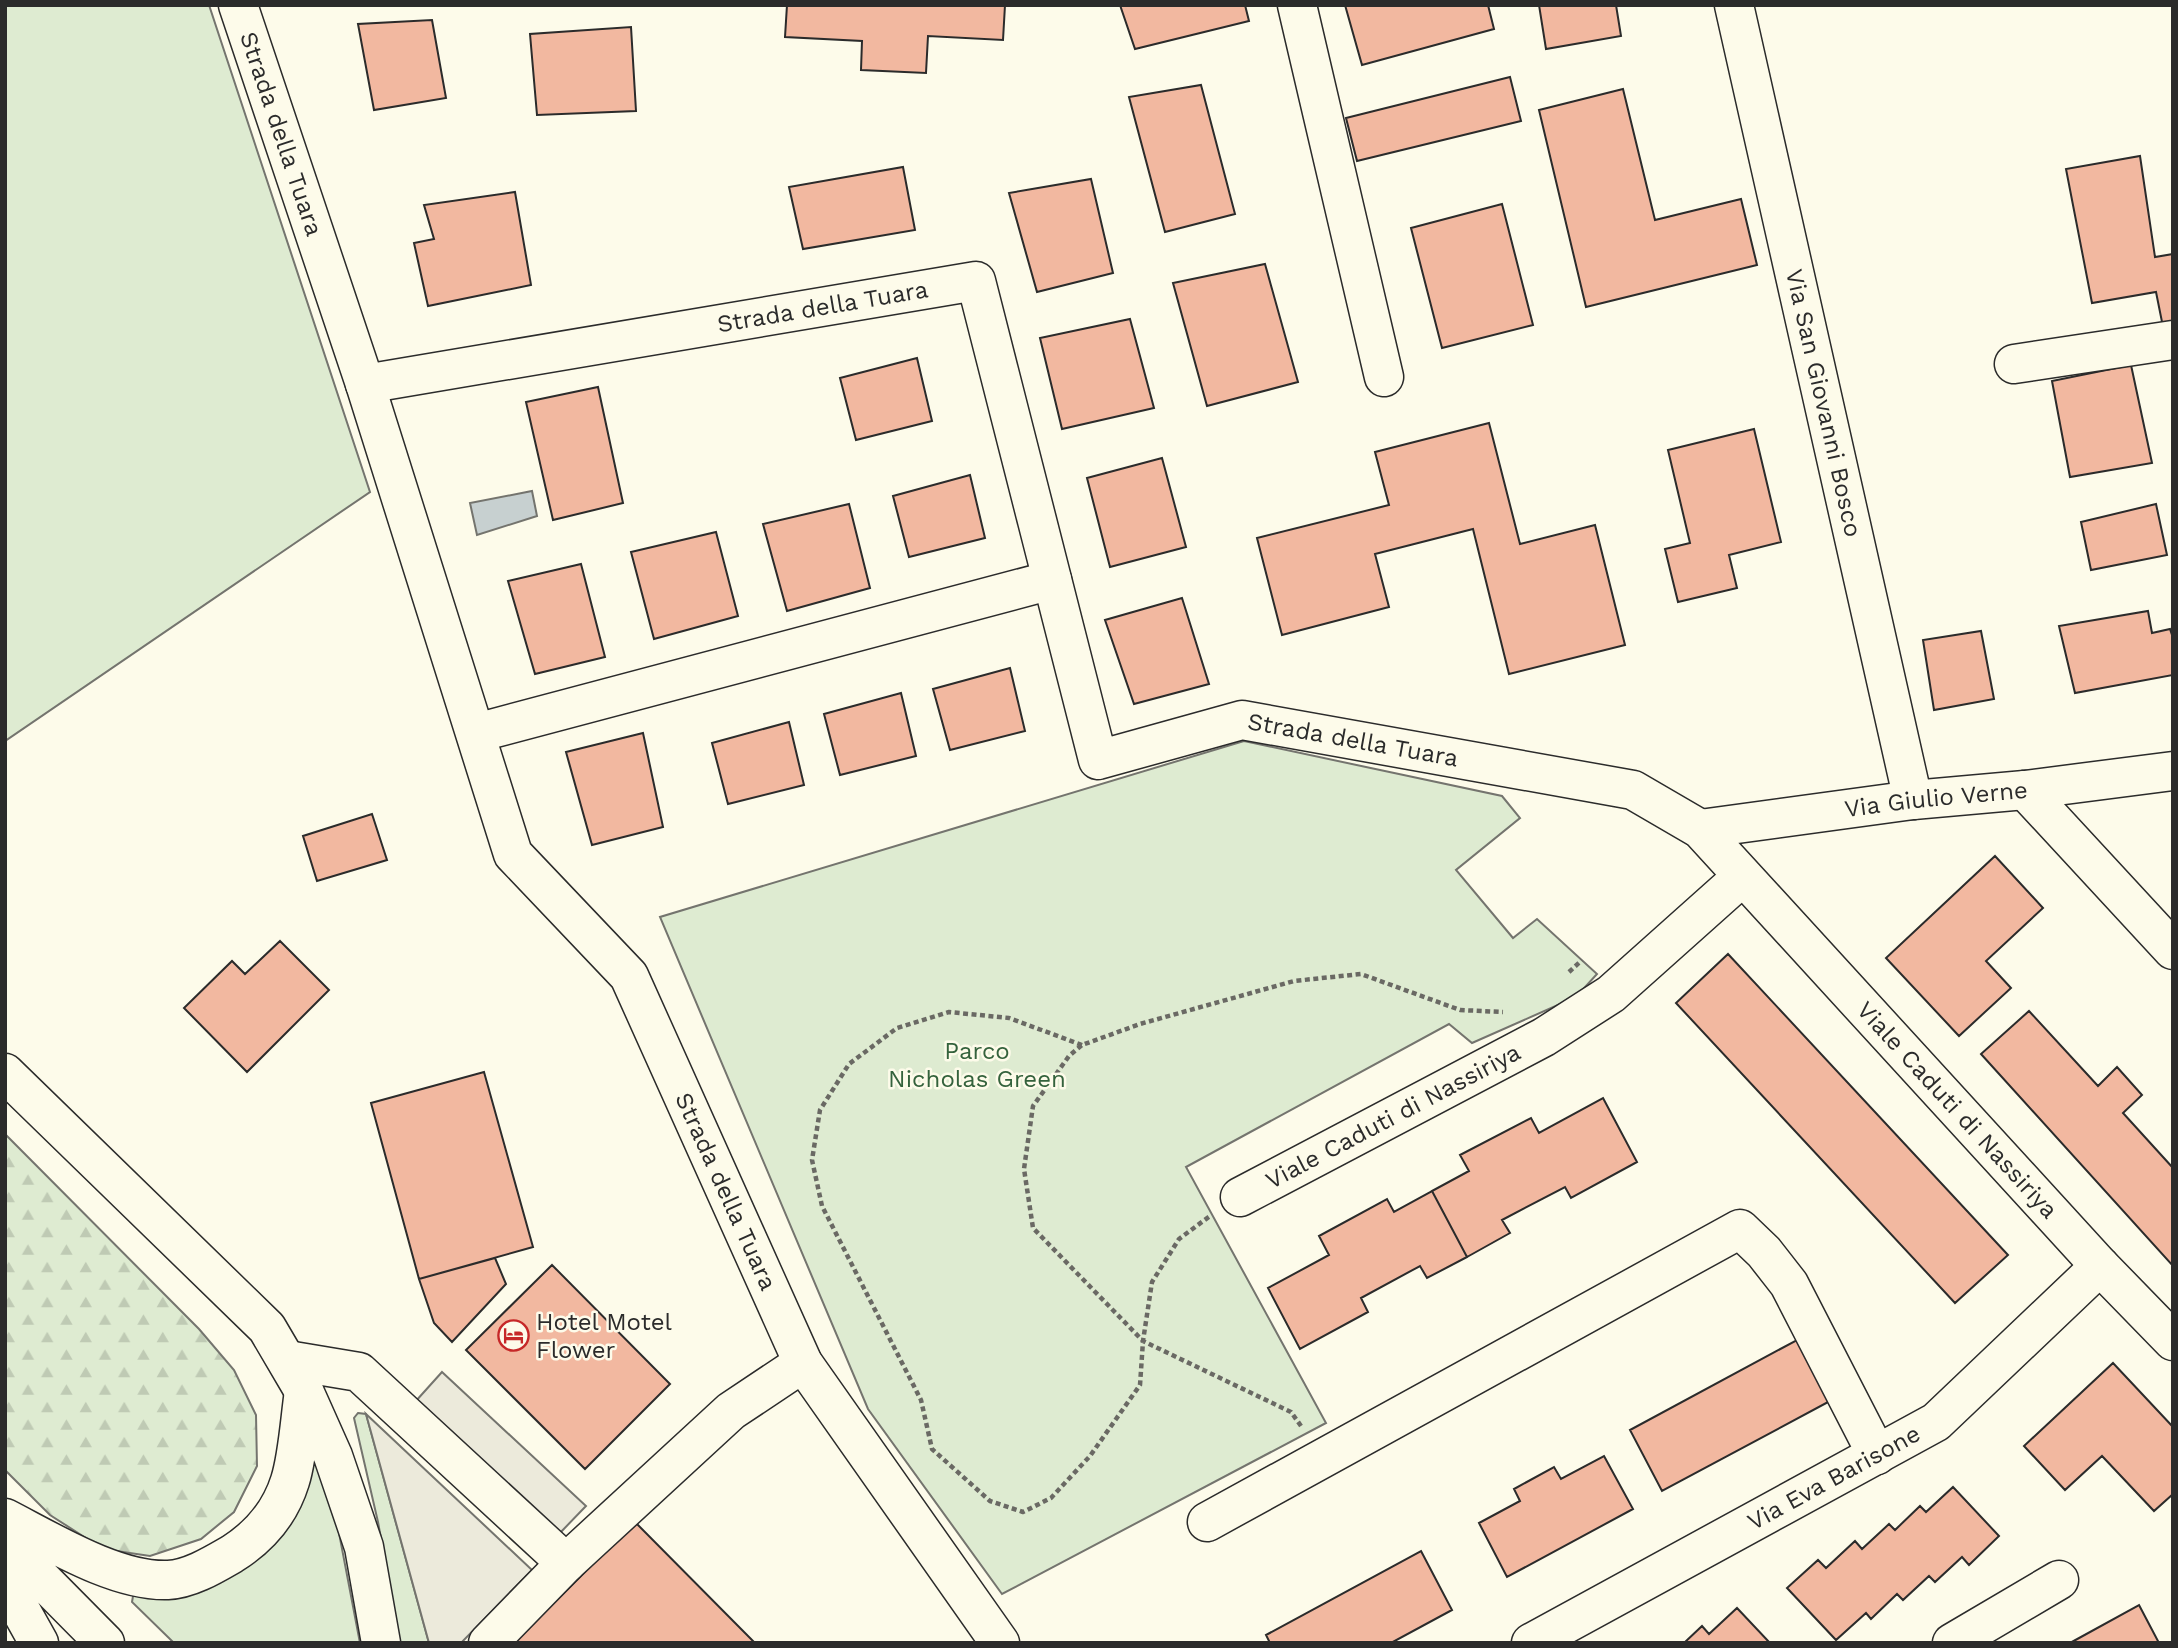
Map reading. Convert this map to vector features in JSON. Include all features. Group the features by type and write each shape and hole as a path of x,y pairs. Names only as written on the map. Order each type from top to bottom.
{"street":[{"name":"Strada della Tuara","path":"238,5 365,384 513,854 629,976 803,1363 1000,1643"},
{"path":"1297,5 1384,377"},
{"name":"Via San Giovanni Bosco","path":"1734,5 1913,800"},
{"name":"Strada della Tuara","path":"365,384 976,281 1098,760 1242,720 1633,790 1700,829"},
{"path":"2014,364 2173,340"},
{"path":"476,733 1052,580"},
{"name":"Via Giulio Verne","path":"1700,829 1913,800 2025,790 2173,771"},
{"path":"2025,790 2173,950"},
{"name":"Viale Caduti di Nassiriya","path":"1700,829 2101,1266 2170,1332"},
{"name":"Viale Caduti di Nassiriya","path":"1240,1197 1555,1030 1611,994 1742,877"},
{"path":"5,1073 267,1328 295,1376 333,1456 364,1547 381,1643"},
{"path":"1207,1522 1740,1229 1764,1252 1789,1284 1877,1455"},
{"name":"Via Eva Barisone","path":"1531,1643 1936,1422 2101,1266"},
{"path":"488,1643 566,1563 731,1411 803,1363"},
{"path":"295,1376 359,1373 566,1563"},
{"path":"5,1518 74,1554 134,1577 170,1580 208,1568 250,1543 273,1518 290,1481 295,1376"},
{"path":"5,1542 105,1643"},
{"path":"1952,1643 2059,1580"},
{"path":"5,1582 39,1643"}],"path":[{"path":"1562,978 1582,960"},
{"path":"1307,1433 1291,1412 1143,1341 1034,1227 1024,1169 1033,1106 1069,1056 1082,1045 1140,1024 1294,981 1361,974 1460,1010 1500,1014 1511,1009"},
{"path":"1082,1045 1009,1018 949,1012 897,1028 849,1064 820,1110 812,1160 821,1206 921,1400 932,1449 990,1502 1023,1512 1051,1498 1090,1456 1140,1385 1143,1341 1152,1282 1180,1238 1240,1197"}],"green space":[{"path":"5,5 209,5 370,492 5,741"},
{"name":"Parco Nicholas Green","path":"1244,741 1502,796 1520,818 1456,870 1513,938 1537,919 1597,974 1576,997 1472,1043 1449,1024 1186,1167 1326,1423 1002,1594 868,1409 660,917"},
{"path":"5,1134 199,1329 234,1370 256,1415 257,1466 234,1512 201,1539 150,1556 103,1549 50,1515 5,1470"},
{"path":"358,1413 366,1414 429,1643 400,1643 378,1522 354,1418"},
{"path":"308,1443 335,1512 360,1643 174,1643 132,1602 133,1596 212,1583"}],"shaded area":[{"path":"532,491 537,516 477,535 470,503"},
{"path":"442,1372 586,1506 558,1535 415,1402"},
{"path":"366,1414 532,1570 461,1643 429,1643"}],"building":[{"path":"787,5 1005,5 1003,40 928,36 926,73 861,70 862,41 785,37"},
{"path":"1120,5 1245,5 1249,21 1135,49"},
{"path":"1345,5 1488,5 1494,29 1362,65"},
{"path":"1539,5 1616,5 1621,36 1546,49"},
{"path":"432,20 446,98 374,110 358,24"},
{"path":"631,27 636,111 537,115 530,34"},
{"path":"1510,77 1521,121 1357,161 1346,118"},
{"path":"1201,85 1235,214 1165,232 1129,97"},
{"path":"1623,89 1655,220 1741,199 1757,265 1586,307 1539,110"},
{"path":"2140,156 2155,257 2173,254 2173,326 2163,327 2156,292 2092,303 2066,169"},
{"path":"903,167 915,230 803,249 789,187"},
{"path":"1091,179 1113,273 1037,292 1009,193"},
{"path":"515,192 531,285 428,306 414,243 434,239 424,205"},
{"path":"1502,204 1533,325 1442,348 1411,228"},
{"path":"1265,264 1298,382 1207,406 1173,283"},
{"path":"1130,319 1154,408 1062,429 1040,338"},
{"path":"917,358 932,421 856,440 840,378"},
{"path":"2131,365 2152,463 2070,477 2052,381"},
{"path":"598,387 623,503 553,520 526,402"},
{"path":"1489,423 1520,544 1595,525 1625,645 1509,674 1473,529 1375,554 1389,607 1282,635 1257,538 1389,505 1375,452"},
{"path":"1754,429 1781,542 1729,555 1737,588 1678,602 1665,549 1690,543 1668,450"},
{"path":"1162,458 1186,547 1110,567 1087,478"},
{"path":"970,475 985,538 909,557 893,496"},
{"path":"849,504 870,588 787,611 763,524"},
{"path":"2156,504 2167,555 2091,570 2081,522"},
{"path":"716,532 738,616 654,639 631,552"},
{"path":"581,564 605,657 535,674 508,581"},
{"path":"1182,598 1209,684 1134,704 1105,620"},
{"path":"2148,611 2152,633 2170,629 2173,638 2173,675 2075,693 2059,626"},
{"path":"1981,631 1994,699 1934,710 1923,640"},
{"path":"1010,668 1025,731 950,750 933,689"},
{"path":"901,693 916,756 840,775 824,714"},
{"path":"789,722 804,785 728,804 712,743"},
{"path":"643,733 663,827 592,845 566,752"},
{"path":"372,814 387,860 317,881 303,836"},
{"path":"1995,856 2043,908 1986,961 2011,988 1959,1036 1886,958"},
{"path":"280,941 329,990 247,1072 184,1008 232,961 245,974"},
{"path":"1728,954 2008,1255 1955,1303 1676,1003"},
{"path":"2029,1011 2098,1086 2117,1067 2142,1095 2123,1113 2173,1168 2173,1266 1981,1054"},
{"path":"484,1072 533,1247 419,1279 371,1103"},
{"path":"1603,1098 1637,1162 1571,1198 1565,1187 1502,1220 1510,1233 1467,1257 1432,1191 1469,1171 1460,1155 1531,1118 1539,1133"},
{"path":"1432,1191 1467,1257 1427,1278 1420,1266 1361,1298 1368,1312 1300,1349 1268,1288 1329,1255 1319,1236 1387,1199 1394,1212"},
{"path":"495,1258 506,1284 452,1342 434,1323 419,1279"},
{"path":"552,1265 670,1384 585,1469 466,1350"},
{"path":"1797,1340 1830,1401 1662,1491 1630,1430"},
{"path":"2113,1363 2173,1427 2173,1494 2154,1511 2102,1456 2065,1490 2024,1446"},
{"path":"1604,1456 1633,1509 1507,1577 1479,1523 1520,1501 1514,1489 1554,1467 1561,1479"},
{"path":"1953,1487 1999,1536 1969,1565 1962,1557 1935,1582 1929,1576 1903,1600 1897,1594 1871,1619 1866,1613 1836,1640 1787,1588 1818,1560 1826,1568 1855,1541 1862,1549 1889,1524 1895,1530 1920,1506 1926,1512"},
{"path":"635,1522 755,1643 514,1643"},
{"path":"1421,1551 1452,1610 1391,1643 1270,1643 1266,1635"},
{"path":"2139,1605 2159,1643 2070,1643"},
{"path":"1737,1608 1770,1643 1684,1643 1702,1626 1709,1634"}],"place":[{"name":"Hotel Motel Flower","path":"513,1336"}]}
